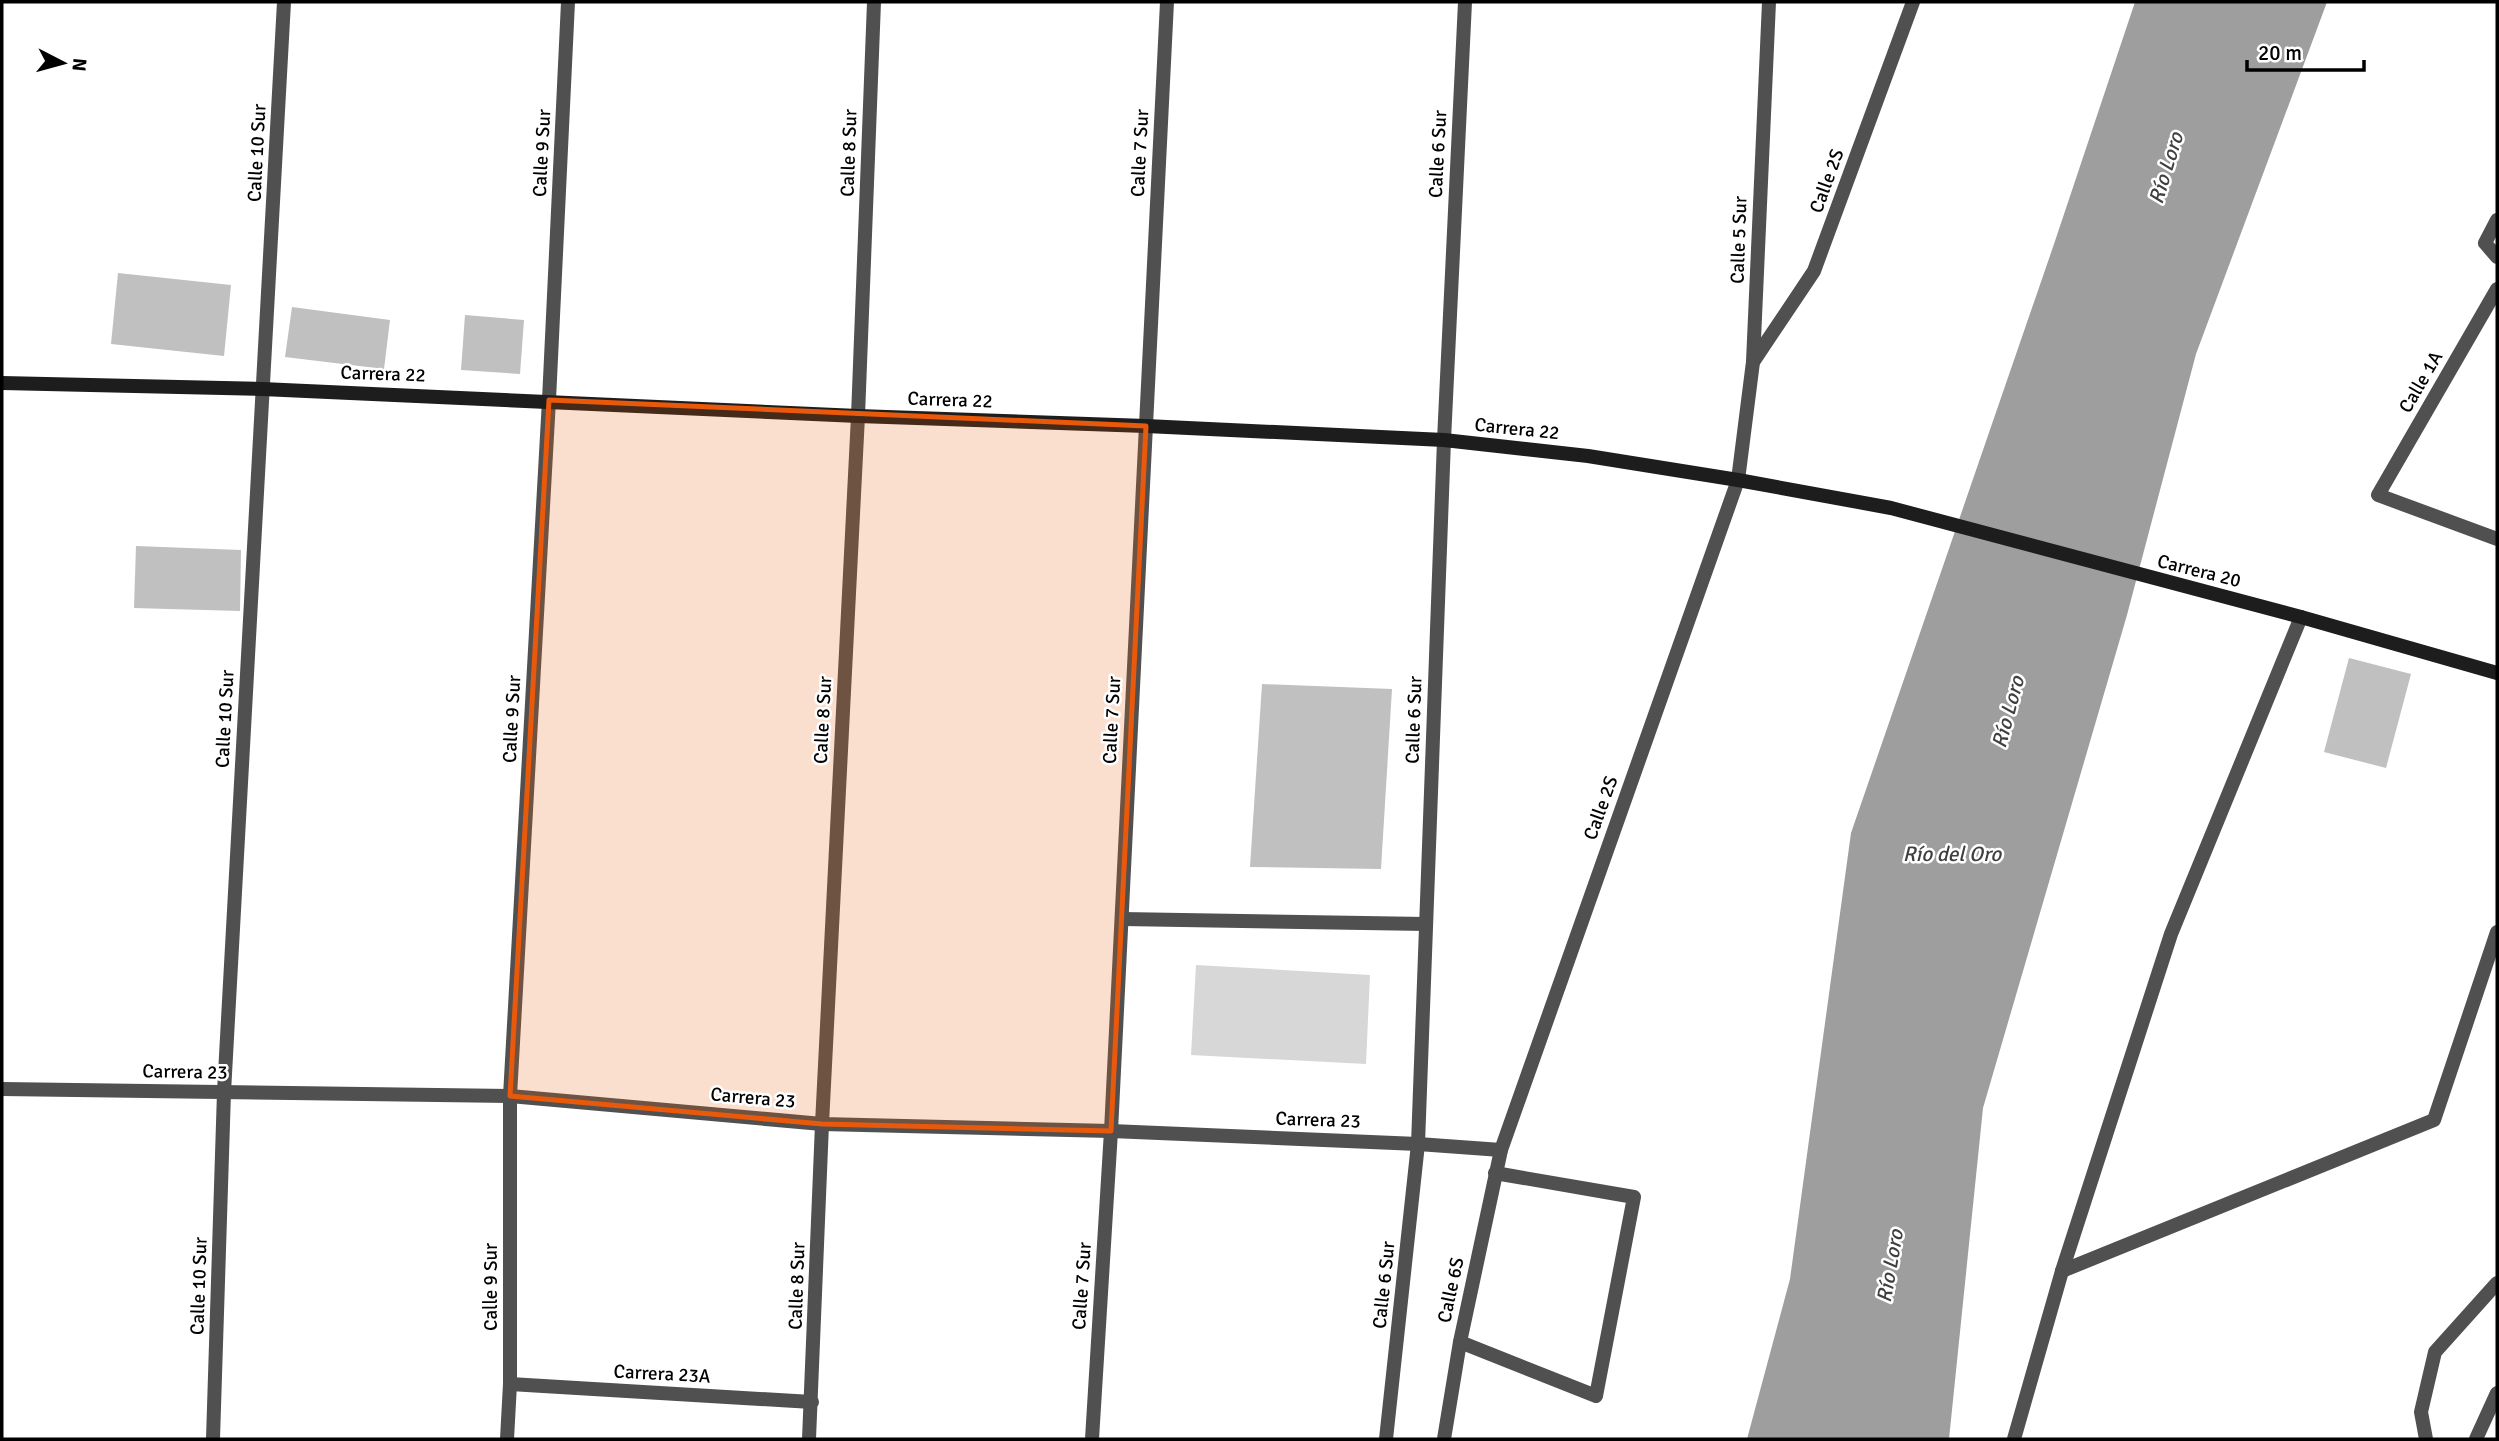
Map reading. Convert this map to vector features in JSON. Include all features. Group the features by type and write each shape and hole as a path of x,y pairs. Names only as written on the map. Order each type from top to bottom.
{"street":[{"name":"Calle 10 Sur","path":"213,1439 224,1092 285,2"},
{"name":"Calle 9 Sur","path":"507,1439 510,1384 510,1096 568,2"},
{"name":"Calle 8 Sur","path":"809,1439 858,416 874,2"},
{"name":"Calle 7 Sur","path":"1092,1439 1111,1131 1167,2"},
{"name":"Calle 6 Sur","path":"1386,1439 1418,1144 1444,440 1465,2"},
{"name":"Calle 5 Sur","path":"1738,480 1754,362 1769,2"},
{"name":"Calle 2S","path":"1754,362 1814,271 1913,2"},
{"path":"2497,220 2485,243 2497,257"},
{"name":"Calle 1A","path":"2497,289 2378,495 2497,538"},
{"name":"Carrera 22","path":"2,383 262,388 1444,440 1588,456 1891,508"},
{"name":"Calle 2S","path":"1501,1150 1738,480"},
{"name":"Carrera 20","path":"1891,508 2301,617 2497,673"},
{"path":"2014,1439 2062,1271 2171,934 2301,617"},
{"path":"1122,919 1426,924"},
{"path":"2062,1271 2434,1120 2497,932"},
{"name":"Carrera 23","path":"2,1089 510,1096 822,1124 1111,1131 1501,1150"},
{"name":"Calle 6S","path":"1444,1439 1460,1342 1501,1150"},
{"path":"1460,1342 1596,1396 1634,1197 1496,1173"},
{"path":"2426,1439 2421,1412 2435,1352 2497,1283"},
{"name":"Carrera 23A","path":"510,1384 812,1402"},
{"path":"2476,1439 2497,1393"}],"highlighted area":[{"path":"549,400 1146,426 1111,1131 822,1124 510,1096"}],"shaded area":[{"path":"1196,965 1370,975 1366,1064 1191,1055"}],"water":[{"name":"Río del Oro","path":"2135,2 2327,2 2196,354 2127,615 1983,1108 1949,1439 1747,1439 1790,1279 1851,833"}],"building":[{"path":"118,273 231,285 224,356 111,344"},
{"path":"292,307 390,320 384,369 285,357"},
{"path":"465,315 524,320 520,374 461,370"},
{"path":"136,546 241,550 240,611 134,608"},
{"path":"2349,658 2411,674 2386,768 2324,752"},
{"path":"1262,684 1392,689 1381,869 1250,867"}],"water label":[{"name":"Río Loro","path":"2166,168"},
{"name":"Río Loro","path":"2008,712"},
{"name":"Río Loro","path":"1890,1266"}]}
